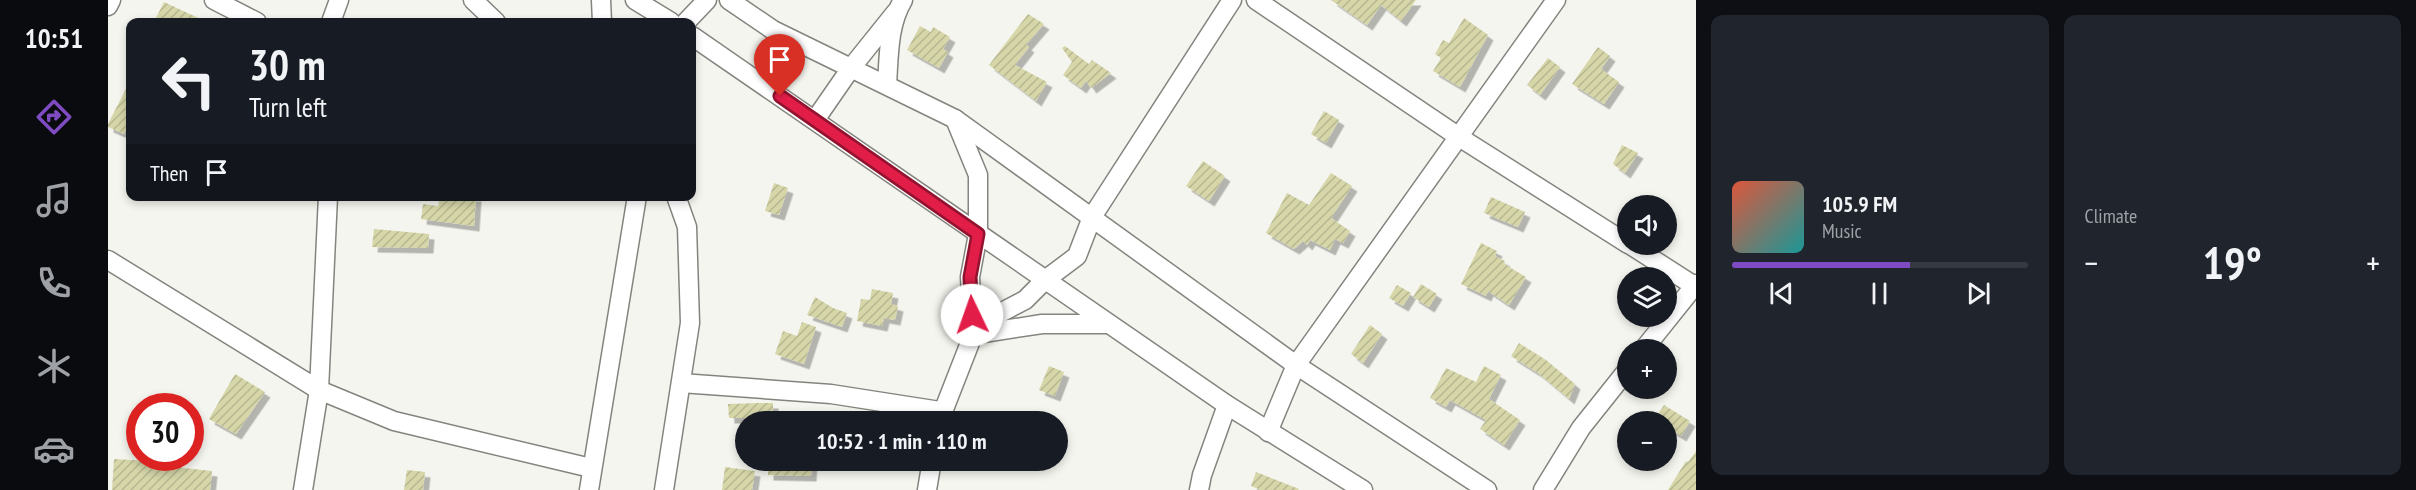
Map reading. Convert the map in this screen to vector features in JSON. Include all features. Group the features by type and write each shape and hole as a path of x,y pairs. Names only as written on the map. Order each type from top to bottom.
{"street":[{"path":"108,6 111,0"},
{"path":"214,0 249,18"},
{"path":"332,18 339,0"},
{"path":"473,0 492,18"},
{"path":"601,0 602,18"},
{"path":"635,0 664,18"},
{"path":"690,18 707,0"},
{"path":"729,0 773,30 955,119 1296,366 1487,490"},
{"path":"973,334 1002,312 1025,300 1045,280 1077,256 1092,217 1232,0"},
{"path":"1256,0 1459,137 1617,237"},
{"path":"1268,432 1296,366 1556,0"},
{"path":"815,120 851,68 899,6"},
{"path":"887,84 899,6"},
{"path":"696,39 1227,405 1363,490"},
{"path":"942,411 973,334 970,277 978,234 978,175 955,119"},
{"path":"303,490 320,390 328,201"},
{"path":"589,490 636,201"},
{"path":"664,490 690,323 687,227 678,201"},
{"path":"1646,255 1695,286 1653,339"},
{"path":"108,260 320,390 394,421 591,468"},
{"path":"973,334 1042,324 1109,324"},
{"path":"681,383 831,394 915,411"},
{"path":"1543,490 1581,428 1617,383"},
{"path":"1199,490 1202,475 1227,405"},
{"path":"927,490 930,471"}],"building":[{"path":"1331,0 1416,0 1401,21 1381,5 1367,25"},
{"path":"164,2 198,18 156,18"},
{"path":"1028,14 1044,24 1026,45 1029,47 1015,65 1047,82 1036,101 989,65"},
{"path":"1464,18 1488,35 1460,87 1433,71 1441,58 1435,54 1443,40 1449,43"},
{"path":"920,26 931,32 933,27 950,37 943,49 948,52 939,68 907,50"},
{"path":"1065,46 1089,64 1092,60 1111,73 1091,88 1086,81 1081,88 1063,75 1072,62 1062,48"},
{"path":"1598,47 1610,56 1601,69 1619,82 1604,104 1572,84"},
{"path":"1548,58 1560,67 1540,95 1527,85"},
{"path":"126,89 124,134 108,127"},
{"path":"1324,111 1339,120 1326,143 1311,134"},
{"path":"1622,145 1638,153 1625,173 1613,164"},
{"path":"1203,161 1225,176 1209,201 1186,186"},
{"path":"1331,173 1352,186 1331,218 1350,231 1343,243 1335,239 1330,250 1310,240 1307,245 1303,241 1294,249 1266,233 1287,193 1309,205"},
{"path":"774,183 788,188 779,215 765,211"},
{"path":"1491,197 1525,212 1518,227 1484,213"},
{"path":"439,201 476,201 474,226 421,219 423,204 438,206"},
{"path":"374,229 429,234 428,248 372,247"},
{"path":"1481,243 1497,251 1495,256 1526,277 1509,305 1488,291 1486,296 1461,284"},
{"path":"1421,284 1437,294 1429,307 1413,297"},
{"path":"1397,285 1411,293 1403,306 1389,298"},
{"path":"872,289 893,293 891,304 898,306 895,320 884,318 882,326 857,321 861,299 870,300"},
{"path":"815,297 847,313 842,327 807,315"},
{"path":"802,322 816,327 804,364 775,354 783,331 797,336"},
{"path":"1370,325 1382,334 1363,363 1351,354"},
{"path":"1519,343 1546,360 1575,384 1569,399 1538,373 1511,356"},
{"path":"1049,366 1064,372 1055,396 1039,390"},
{"path":"1484,366 1501,375 1489,399 1520,420 1504,445 1480,429 1486,420 1450,400 1446,407 1430,398 1446,368 1476,382"},
{"path":"235,374 265,392 236,434 209,419"},
{"path":"773,403 773,411 735,411 735,418 729,418 728,404"},
{"path":"1664,405 1674,411 1660,411"},
{"path":"1677,413 1690,421 1681,436 1677,434"},
{"path":"1696,451 1696,490 1668,490 1686,461 1688,462"},
{"path":"114,459 126,460 126,471 212,471 210,490 112,490"},
{"path":"725,467 735,468 735,471 755,471 752,490 722,490"},
{"path":"407,470 425,472 423,490 404,490"},
{"path":"768,471 811,471 811,476 768,475"},
{"path":"1256,472 1299,489 1261,490 1251,486"}],"route":[{"path":"780,96 978,234 970,277 972,315"}]}
